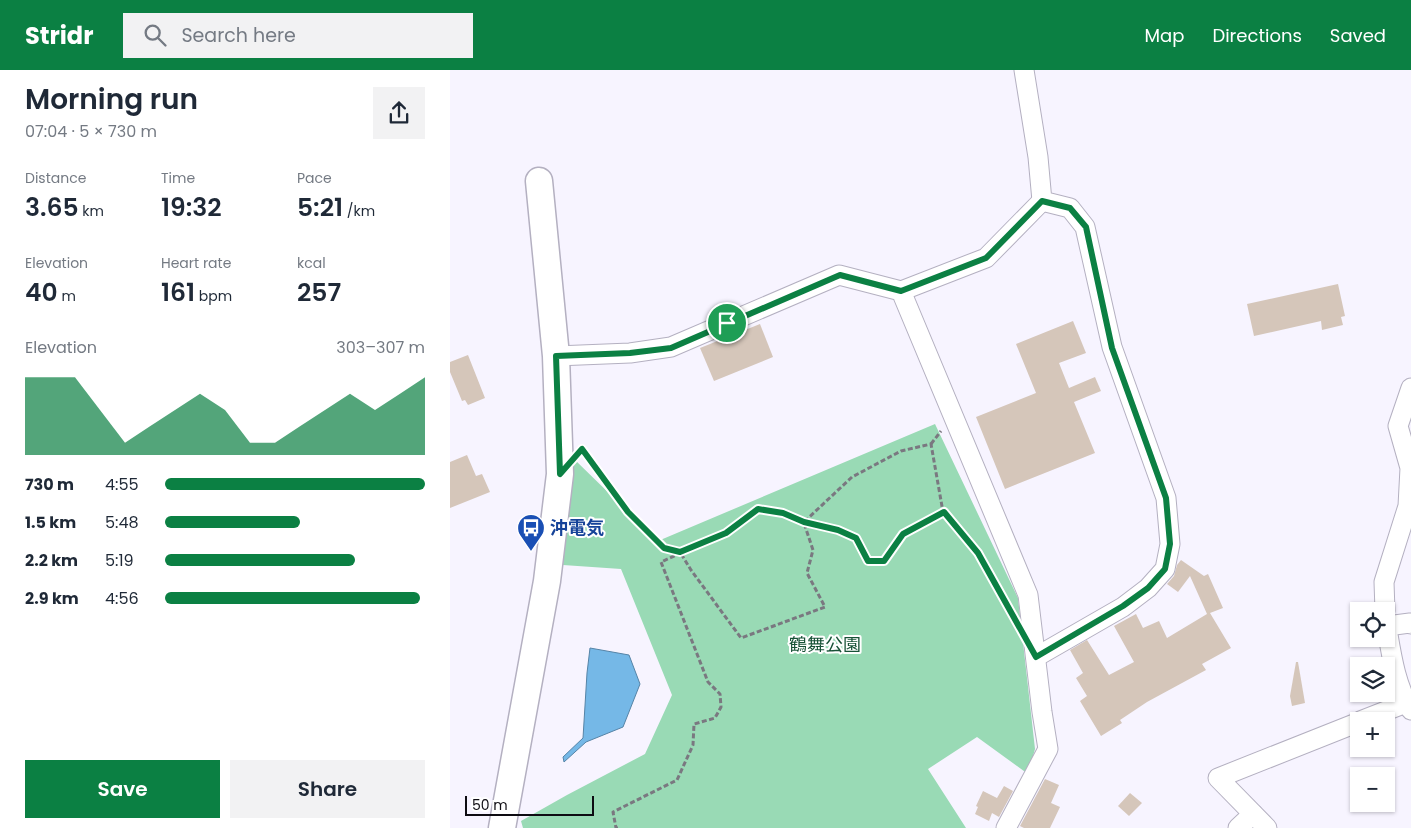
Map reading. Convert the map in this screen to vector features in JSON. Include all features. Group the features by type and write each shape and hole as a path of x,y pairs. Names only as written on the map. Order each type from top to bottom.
{"street":[{"path":"556,356 630,353 671,348 840,275 901,291 986,258 1042,201 1038,157 1024,70"},
{"path":"502,828 547,581 560,474 556,356 539,181"},
{"path":"1036,657 1123,606 1148,588 1165,569 1170,544 1166,498 1112,348 1086,227 1070,208 1042,201"},
{"path":"901,291 1028,595 1048,748 1006,828"},
{"path":"1385,602 1384,582 1410,507 1410,468 1398,426 1410,395"},
{"path":"1395,624 1411,624"},
{"path":"1389,712 1409,706 1393,663 1390,647"},
{"path":"1266,828 1218,778 1350,725"},
{"path":"1238,828 1253,814"}],"path":[{"path":"804,522 852,477 901,451 931,444 944,512 978,553 1013,617"},
{"path":"560,474 582,449 628,512 664,548 680,552 741,638 825,607 807,573 813,550 804,522"},
{"path":"618,828 616,828 613,812 677,780 693,745 694,724 715,718 721,707 720,694 708,682 661,562 726,533 758,509 783,513 804,522 838,530 856,538 868,561 884,561 903,534 944,512"}],"green space":[{"name":"鶴舞公園","path":"935,424 1018,598 1035,749 1028,774 977,737 928,769 966,828 523,828 521,821 645,754 672,695 621,569 563,565 574,459 658,541"}],"water":[{"path":"590,648 629,655 640,684 623,727 586,742 564,762 563,757 583,738"}],"building":[{"path":"1338,284 1345,316 1341,317 1343,325 1322,330 1321,321 1254,336 1247,304"},
{"path":"1073,321 1086,353 1059,363 1069,388 1095,377 1101,391 1074,402 1095,453 1005,489 976,417 1036,393 1016,344"},
{"path":"760,324 773,357 714,381 700,348"},
{"path":"468,355 485,398 468,405 465,400 462,401 450,372 450,362"},
{"path":"467,455 476,476 482,474 490,492 450,508 450,462"},
{"path":"1181,560 1204,576 1208,574 1223,608 1210,613 1231,648 1202,664 1206,670 1147,702 1120,720 1122,723 1101,736 1080,701 1087,696 1076,678 1083,673 1070,650 1087,640 1109,675 1134,662 1114,626 1136,614 1143,628 1159,621 1167,638 1207,614 1190,576 1178,592 1167,584 1174,576 1177,565"},
{"path":"1296,662 1298,662 1305,703 1292,706 1290,696"},
{"path":"1045,779 1059,785 1051,803 1060,807 1050,828 1024,828 1020,826"},
{"path":"1004,786 1013,791 999,817 992,813 989,821 975,814 978,807 976,806 983,791 997,798"},
{"path":"1130,793 1142,803 1129,816 1118,806"}],"place":[{"name":"沖電気","path":"531,552"}],"route":[{"path":"1042,201 1070,208 1086,227 1112,348 1166,498 1170,544 1165,569 1148,588 1123,606 1036,657 1003,601 978,553 944,512 903,534 884,561 868,561 856,538 838,530 804,522 783,513 758,509 726,533 680,552 664,548 628,512 582,449 560,474 556,356 630,353 671,348 727,323 840,275 901,291 986,258 1042,201"}]}
